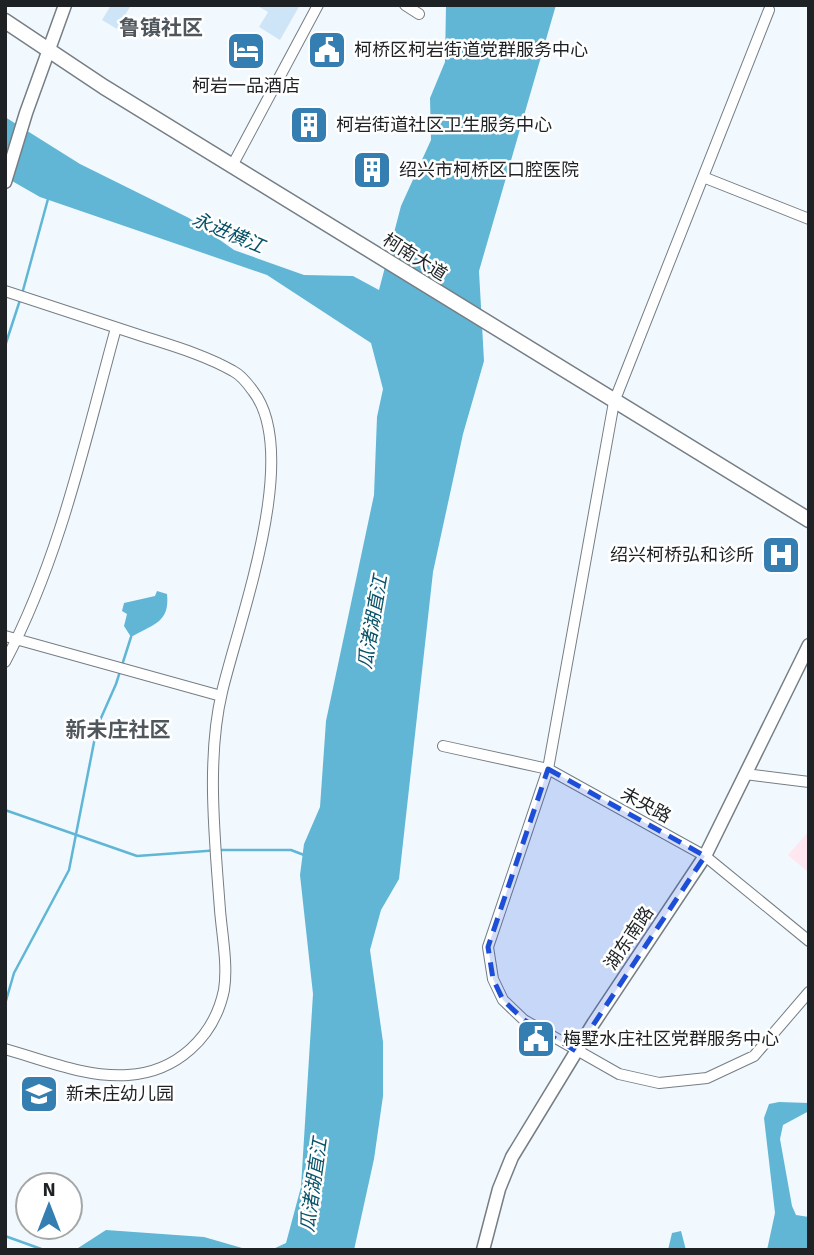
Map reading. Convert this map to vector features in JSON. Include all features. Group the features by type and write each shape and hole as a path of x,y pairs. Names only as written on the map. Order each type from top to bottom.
{"main road":[{"name":"柯南大道","path":"5,21 48,52 526,349 809,520"}],"street":[{"path":"6,181 26,113 65,5"},
{"path":"232,166 318,5"},
{"path":"405,5 419,14"},
{"path":"769,10 614,402 548,769 488,947 493,979 503,1000 524,1020 620,1074 645,1081 677,1084 707,1078 754,1056 809,992"},
{"path":"703,177 809,219"},
{"path":"5,1049 80,1070 125,1075 156,1072 183,1058 207,1028 223,990 212,798 221,696 271,489 272,456 267,422 256,393 236,372 196,354 9,293"},
{"path":"5,662 29,618 62,524 116,328"},
{"path":"5,636 221,696"},
{"name":"湖东南路","path":"483,1250 499,1189 512,1157 576,1051 705,856 809,645"},
{"name":"未央路","path":"443,746 548,769 705,856 809,941"},
{"path":"746,774 809,782"}],"highlighted area":[{"path":"548,769 705,856 576,1051 524,1020 503,1000 493,979 488,947"}],"shaded area":[{"path":"111,5 131,5 117,29 102,20"},
{"path":"256,5 300,5 280,40 259,27 268,12"},
{"path":"809,831 809,873 788,855"}],"water":[{"name":"瓜渚湖直江","path":"446,5 556,5 479,271 484,361 463,434 433,572 399,879 381,910 370,950 383,1042 383,1096 374,1159 354,1250 271,1250 286,1243 301,1187 313,994 300,875 304,844 320,807 326,721 374,495 377,417 383,389 371,343 267,275 40,197 5,177 5,117 80,164 189,218 234,250 304,275 353,276 379,290 401,206 431,140 430,98 445,62"},
{"path":"157,591 167,594 163,617 131,637 124,626 127,614 122,611 124,603 155,596"},
{"path":"809,1103 809,1111 783,1125 780,1139 792,1206 796,1215 809,1217 809,1250 767,1250 775,1213 764,1118 769,1104"},
{"path":"106,1230 204,1237 249,1250 75,1250"},
{"path":"681,1231 686,1250 668,1250 672,1233"}],"waterway":[{"path":"22,294 48,199"},
{"path":"5,346 20,300"},
{"path":"5,1004 14,973 69,870 97,727 116,684 131,637"},
{"path":"5,810 137,856 220,850 291,850 304,855"},
{"path":"5,1236 44,1250"}],"place":[{"name":"柯桥区柯岩街道党群服务中心","path":"327,50"},
{"name":"柯岩一品酒店","path":"246,51"},
{"name":"柯岩街道社区卫生服务中心","path":"309,125"},
{"name":"绍兴市柯桥区口腔医院","path":"372,170"},
{"name":"绍兴柯桥弘和诊所","path":"781,555"},
{"name":"梅墅水庄社区党群服务中心","path":"536,1039"},
{"name":"新未庄幼儿园","path":"39,1094"}],"district":[{"name":"鲁镇社区","path":"161,28"},
{"name":"新未庄社区","path":"118,730"}],"water label":[{"name":"永进横江","path":"228,233"}]}
